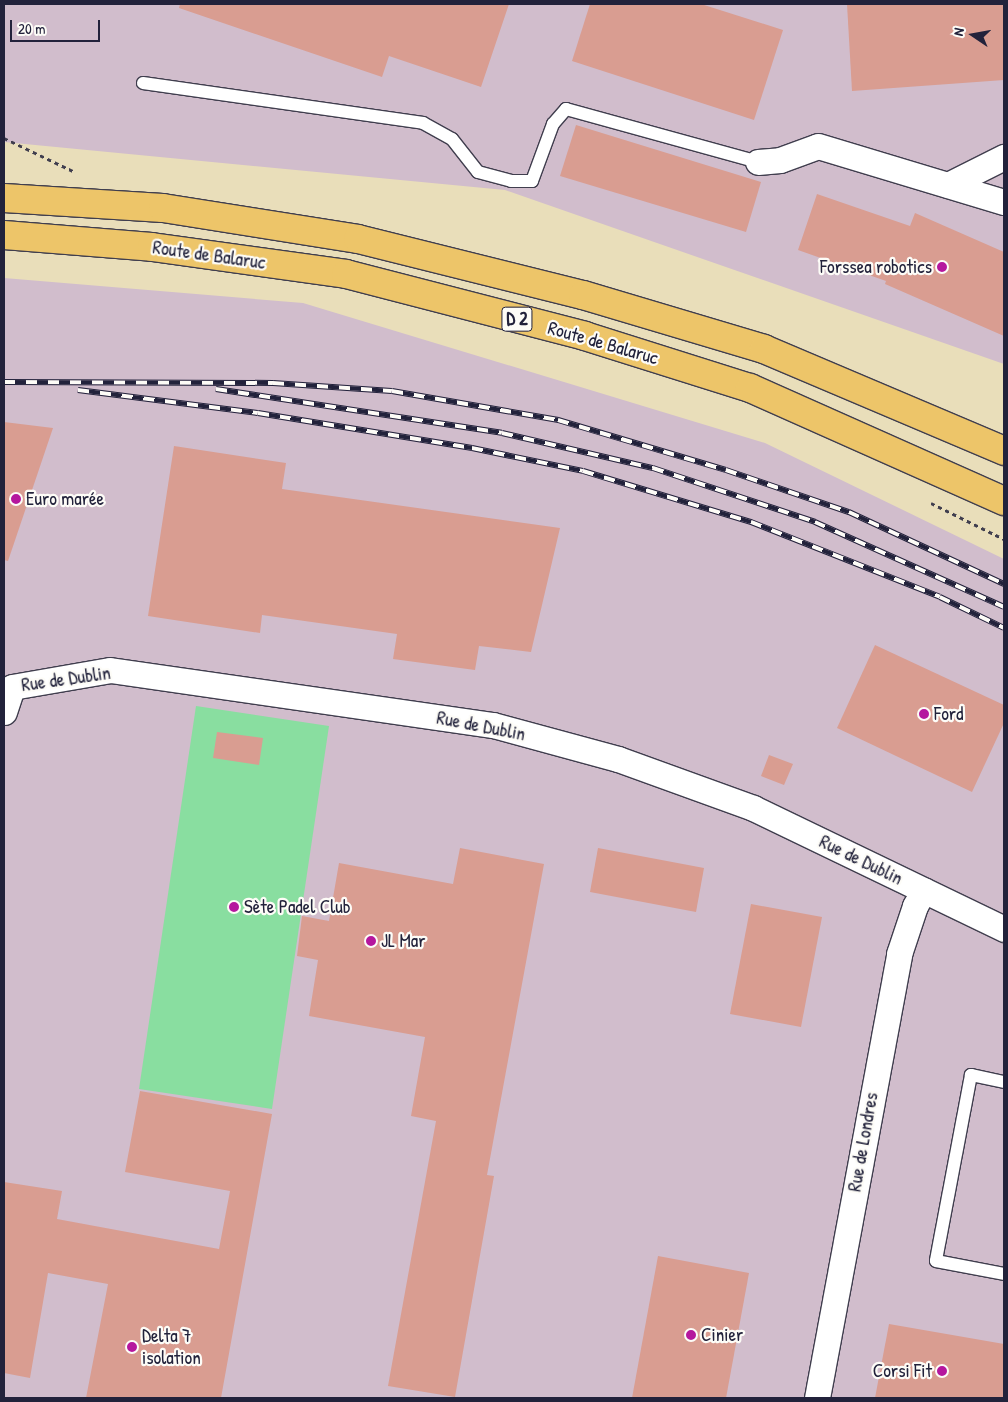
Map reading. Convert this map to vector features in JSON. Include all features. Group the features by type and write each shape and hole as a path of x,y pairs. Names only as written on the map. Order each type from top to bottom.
{"main road":[{"name":"Route de Balaruc","path":"4,198 163,208 358,239 583,295 764,349 1004,451"},
{"name":"Route de Balaruc","path":"4,235 152,247 346,274 584,336 750,388 1004,500"}],"street":[{"path":"758,162 780,160 818,146 1004,202"},
{"path":"948,185 1004,157"},
{"name":"Rue de Dublin","path":"8,685 110,670 493,725 618,759 753,808 1004,929"},
{"path":"4,712 8,685"},
{"name":"Rue de Londres","path":"817,1398 899,954 915,906 924,890"}],"lane":[{"path":"143,83 423,123 452,139 478,172 511,181 532,181 553,124 566,109 758,162"},
{"path":"1004,1082 971,1075 936,1261 1004,1274"}],"path":[{"path":"925,500 1004,539"}],"shaded area":[{"path":"4,4 1004,4 1004,364 505,190 4,142"},
{"path":"4,278 303,303 765,443 1004,559 1004,1398 4,1398"}],"green space":[{"name":"Sète Padel Club","path":"196,706 329,726 272,1109 139,1089"}],"building":[{"path":"180,4 509,4 481,87 389,56 382,77 179,8"},
{"path":"590,4 701,4 783,30 754,120 572,61"},
{"path":"847,4 1004,4 1004,80 852,91"},
{"path":"576,125 761,182 746,232 560,176"},
{"path":"817,194 910,226 915,213 1004,252 1004,336 885,284 886,281 798,250"},
{"name":"Euro marée","path":"4,422 53,428 8,561 4,560"},
{"path":"174,446 286,463 282,489 560,528 531,652 479,646 475,670 393,659 397,634 262,615 260,633 148,616"},
{"name":"Ford","path":"875,645 1004,705 1004,723 972,792 837,728"},
{"path":"217,732 263,738 259,765 213,758"},
{"path":"769,755 793,764 784,785 761,776"},
{"path":"460,848 544,864 487,1175 494,1176 455,1397 388,1386 436,1121 411,1116 425,1037 309,1016 318,960 297,956 302,916 329,921 339,863 453,884"},
{"path":"598,848 704,868 696,912 590,892"},
{"path":"751,904 822,917 801,1027 730,1014"},
{"path":"140,1091 272,1114 221,1398 86,1398 108,1284 48,1273 30,1378 4,1373 4,1182 62,1191 57,1219 219,1249 230,1191 125,1172"},
{"name":"Cinier","path":"658,1256 749,1273 726,1398 632,1398"},
{"name":"Corsi Fit","path":"889,1324 1004,1344 1004,1398 875,1398"}],"railway":[{"path":"4,382 273,383 392,391 558,420 726,470 849,512 1004,584"},
{"path":"216,389 502,433 653,468 815,522 1004,607"},
{"path":"78,390 258,413 472,448 583,471 751,522 940,597 1004,628"}],"place":[{"name":"Forssea robotics","path":"942,267"},
{"name":"Euro marée","path":"16,499"},
{"name":"Ford","path":"924,714"},
{"name":"Sète Padel Club","path":"234,907"},
{"name":"JL Mar","path":"371,941"},
{"name":"Cinier","path":"691,1335"},
{"name":"Delta 7 isolation","path":"132,1347"},
{"name":"Corsi Fit","path":"942,1371"}]}
